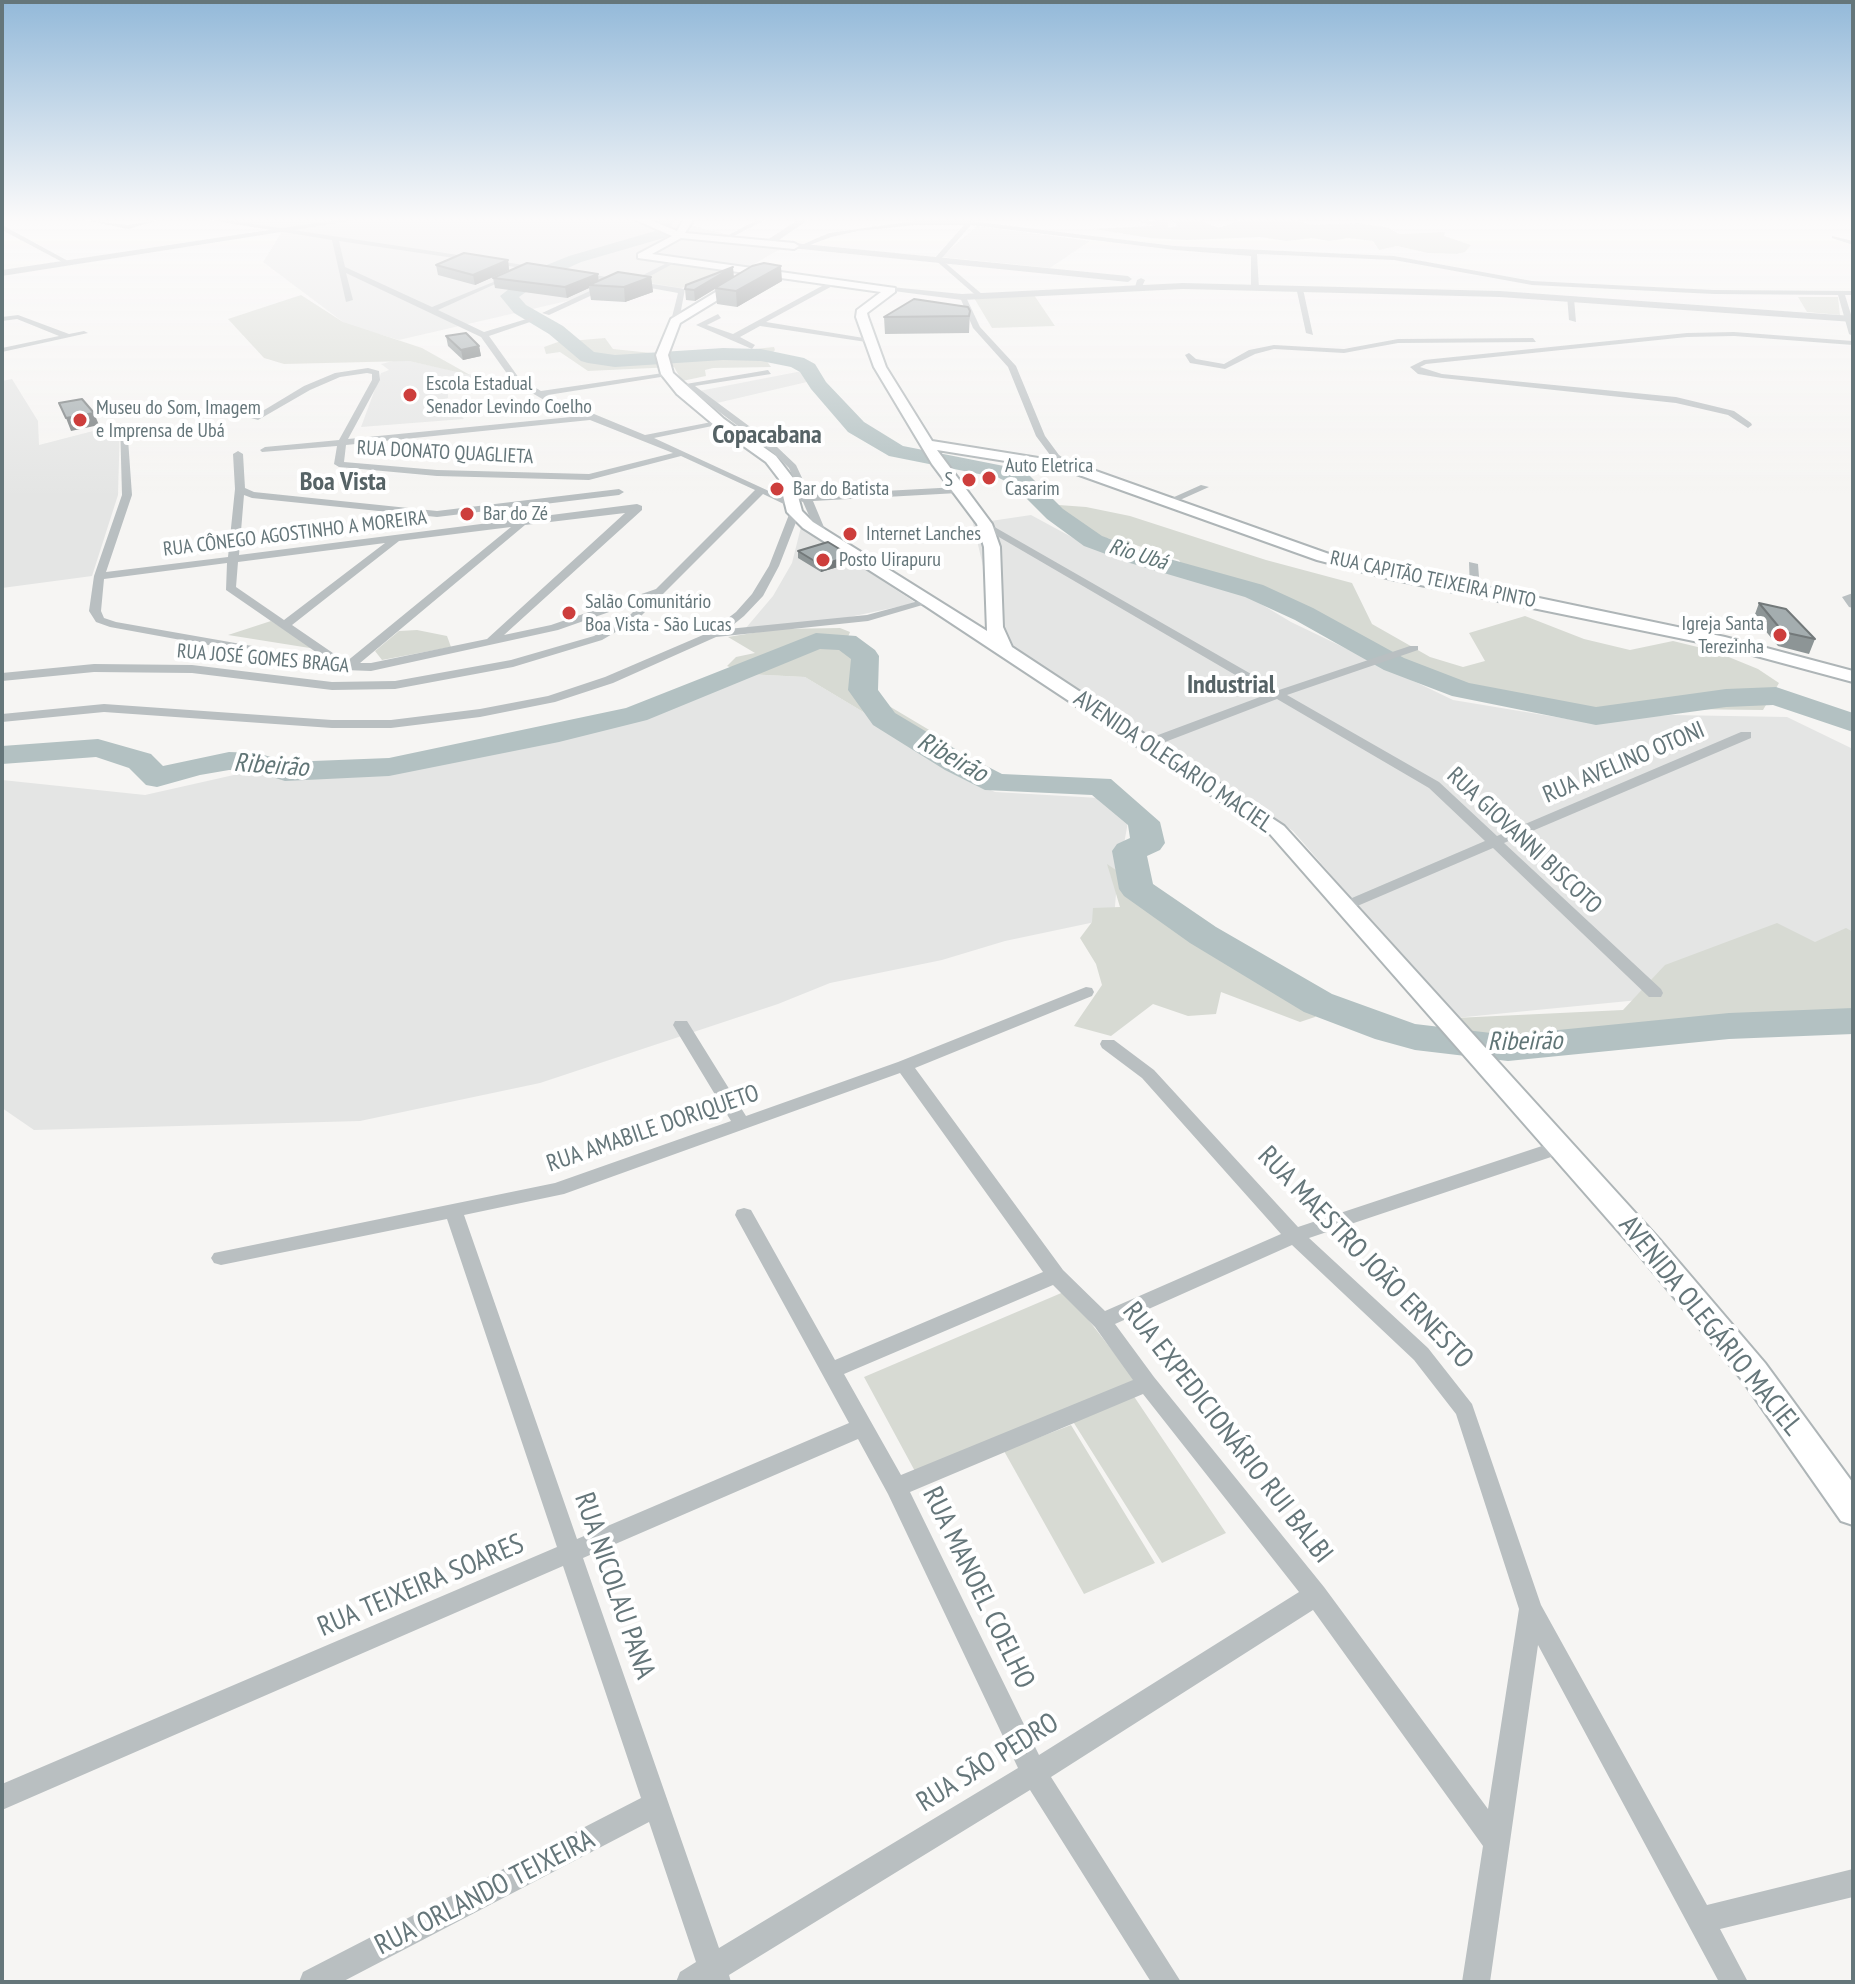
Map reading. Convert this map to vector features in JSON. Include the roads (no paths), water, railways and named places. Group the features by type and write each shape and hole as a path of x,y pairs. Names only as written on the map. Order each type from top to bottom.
{"main road":[{"path":"688,313 675,321 665,364 719,422 771,459 786,478 795,503"},
{"path":"861,313 880,367 932,453 984,524 992,547 994,627 1005,651"},
{"name":"RUA CAPITÃO TEIXEIRA PINTO","path":"932,453 1071,467 1323,557 1725,642 1853,677"},
{"name":"AVENIDA OLEGARIO MACIEL","path":"795,503 821,532 1277,830 1560,1147"},
{"path":"946,613 975,616 993,609"},
{"name":"AVENIDA OLEGÁRIO MACIEL","path":"1560,1147 1754,1372 1853,1510"}],"street":[{"path":"437,313 484,335 516,380 538,394 682,453 760,491 795,503"},
{"path":"675,321 677,313"},
{"path":"734,337 777,313"},
{"path":"970,313 977,328 1012,366 1041,436 1056,457 1071,467"},
{"path":"1305,313 1310,333"},
{"path":"1572,313 1573,320"},
{"path":"1765,313 1851,319 1853,334"},
{"path":"718,316 700,325 752,347"},
{"path":"2,319 18,317 67,336"},
{"path":"484,335 530,319"},
{"path":"758,323 870,341"},
{"path":"2,350 84,333"},
{"path":"1748,425 1731,413 1705,405 1442,376 1421,372 1414,367 1424,362 1603,342 1715,334 1853,343"},
{"path":"1189,355 1193,361 1205,365 1225,367 1252,352 1274,347 1344,351 1413,340 1603,342"},
{"path":"538,394 665,364"},
{"name":"RUA DONATO QUAGLIETA","path":"255,418 294,395 338,375 368,370 376,373 376,380 342,442 339,464 366,469 589,477 682,453"},
{"path":"684,385 768,372"},
{"path":"2,718 104,708 332,724 391,724 451,717 551,699 609,680 714,634 757,596 774,566 795,503 793,467 773,448 684,385"},
{"path":"265,450 588,417"},
{"path":"641,438 719,422"},
{"path":"123,425 127,495 99,576 95,611 100,620 114,625 347,666 371,667 565,625 660,590"},
{"path":"238,454 240,489 230,588 347,666"},
{"path":"490,642 638,508 619,492 589,477"},
{"path":"1168,502 1204,487"},
{"path":"240,489 252,495 437,514 619,492"},
{"path":"752,503 765,500 795,503 958,490"},
{"name":"RUA JOSÉ GOMES BRAGA","path":"2,677 94,668 192,669 332,686 395,685 457,676 513,663 598,638 634,617 752,503 760,491"},
{"name":"RUA CÔNEGO AGOSTINHO A MOREIRA","path":"99,576 638,508"},
{"path":"347,666 521,524"},
{"name":"RUA GIOVANNI BISCOTO","path":"984,524 1434,785 1655,993"},
{"path":"284,625 396,540"},
{"path":"992,547 999,542 1018,544"},
{"path":"1473,564 1475,590"},
{"path":"1853,596 1848,597 1853,605"},
{"path":"714,634 868,618 930,601"},
{"path":"1147,744 1278,694 1414,648"},
{"name":"RUA AVELINO OTONI","path":"1343,907 1746,735"},
{"name":"RUA AMABILE DORIQUETO","path":"221,1258 557,1189 904,1066 1086,992"},
{"path":"681,1025 742,1124"},
{"name":"RUA MAESTRO JOÃO ERNESTO","path":"1108,1044 1148,1074 1294,1236 1421,1354 1465,1410 1531,1609 1734,1982"},
{"name":"RUA EXPEDICIONÁRIO RUI BALBI","path":"904,1066 1056,1275 1102,1321 1147,1383 1316,1595 1497,1843"},
{"path":"1102,1321 1294,1236 1560,1147"},
{"name":"RUA NICOLAU PANA","path":"453,1210 657,1804 707,1978"},
{"name":"RUA MANOEL COELHO","path":"744,1215 896,1487 1034,1773 1167,1982"},
{"path":"830,1371 1056,1275"},
{"path":"896,1487 1147,1383"},
{"name":"RUA TEIXEIRA SOARES","path":"2,1797 571,1555 862,1427"},
{"name":"RUA SÃO PEDRO","path":"707,1978 1316,1595"},
{"path":"1479,1978 1531,1609"},
{"name":"RUA ORLANDO TEIXEIRA","path":"313,1982 657,1804"},
{"path":"1701,1920 1853,1883"}],"waterway":[{"name":"Rio Ubá","path":"526,313 556,330 588,357 615,361 723,354 761,355 797,362 808,368 818,385 856,427 897,451 1006,473 1021,480 1055,514 1093,541 1139,558 1254,591 1304,614 1394,664 1462,690 1596,716 1726,698 1776,696 1853,723"},
{"name":"Ribeirão","path":"2,755 98,748 140,761 157,778 195,766 229,761 257,762 285,772 389,767 559,733 636,714 816,641 846,642 865,656 863,690 884,719 956,763 996,783 1100,786 1144,822 1148,843 1129,851 1136,889 1203,935 1318,1003 1389,1030 1415,1037 1508,1048 1729,1026 1853,1021"}],"place":[{"name":"Escola Estadual Senador Levindo Coelho","path":"410,395"},
{"name":"Museu do Som, Imagem e Imprensa de Ubá","path":"80,420"},
{"name":"Auto Eletrica Casarim","path":"989,478"},
{"name":"S","path":"969,480"},
{"name":"Bar do Batista","path":"777,489"},
{"name":"Bar do Zé","path":"467,514"},
{"name":"Internet Lanches","path":"850,534"},
{"name":"Posto Uirapuru","path":"823,560"},
{"name":"Salão Comunitário Boa Vista - São Lucas","path":"569,613"},
{"name":"Igreja Santa Terezinha","path":"1780,635"}],"district":[{"name":"Copacabana","path":"767,436"},
{"name":"Boa Vista","path":"343,483"},
{"name":"Industrial","path":"1231,686"}]}
